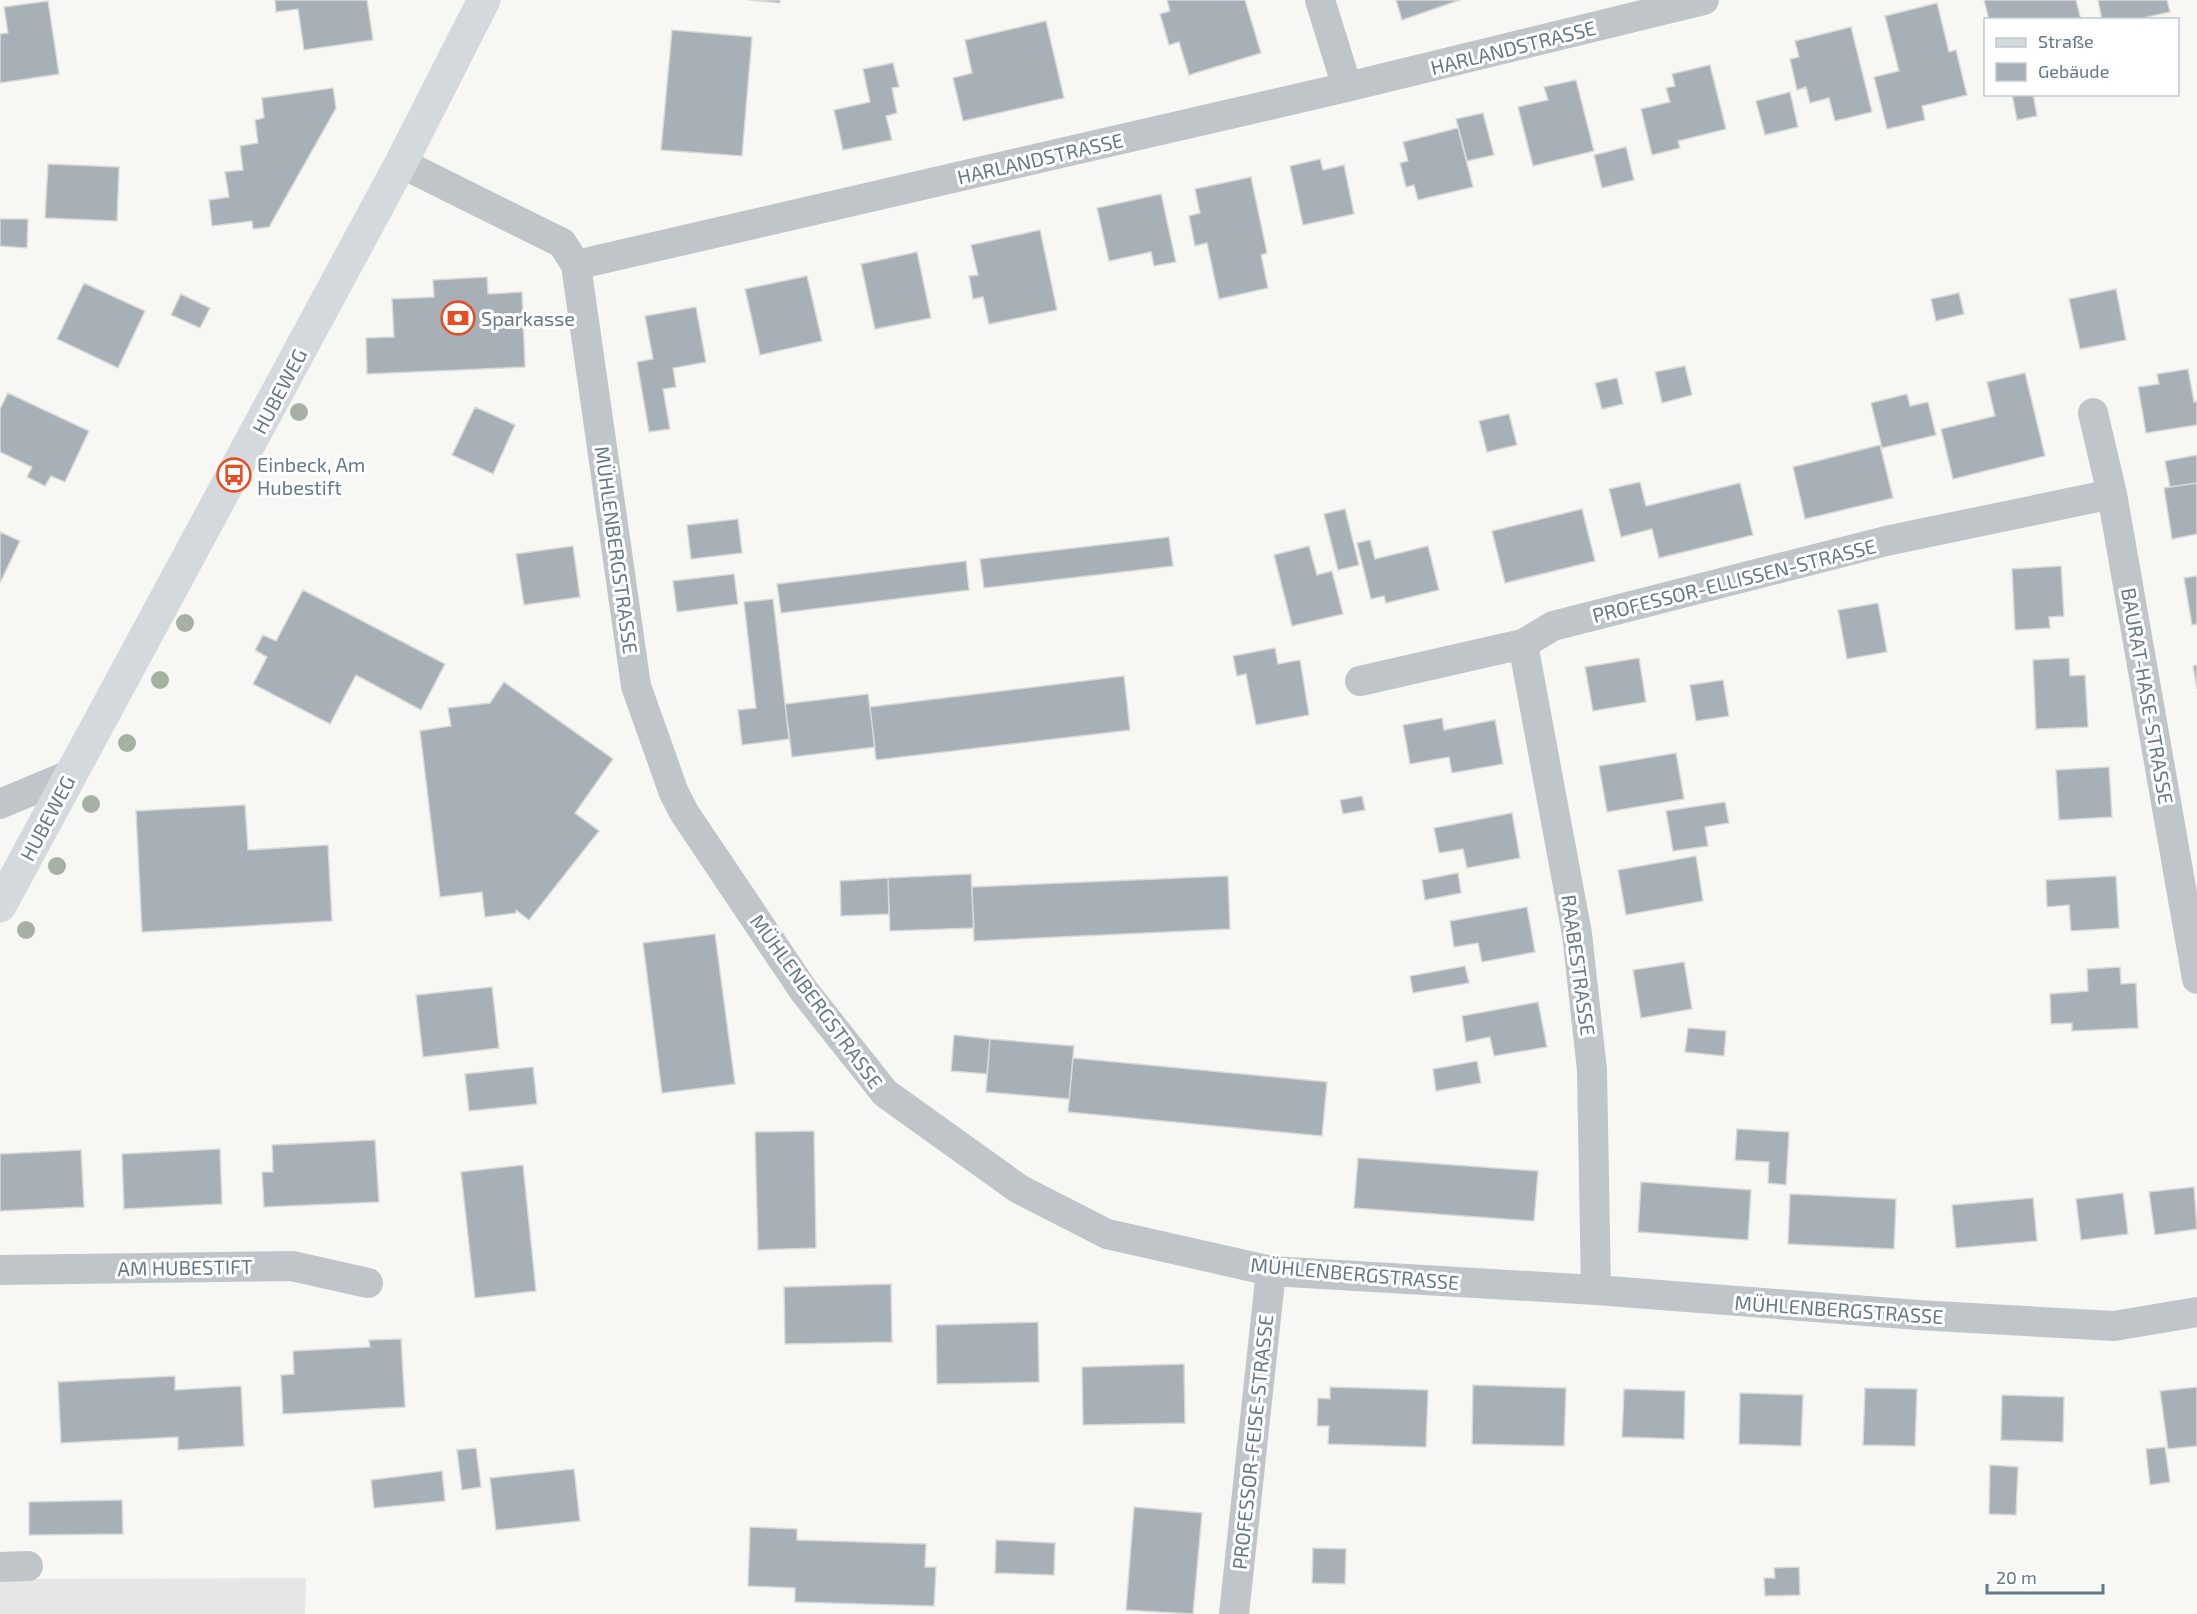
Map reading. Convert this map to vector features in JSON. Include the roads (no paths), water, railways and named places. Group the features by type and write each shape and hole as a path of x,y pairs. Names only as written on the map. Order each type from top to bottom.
{"street":[{"name":"HUBEWEG","path":"0,906 401,163 484,0"},
{"path":"1320,0 1347,87"},
{"name":"HARLANDSTRASSE","path":"576,265 1347,87 1704,0"},
{"path":"401,163 562,243 576,265"},
{"name":"MÜHLENBERGSTRASSE","path":"576,265 636,686 674,793 685,814 804,991 885,1094 1019,1189 1107,1234 1271,1271 1596,1290 1918,1315 2114,1326 2197,1312"},
{"name":"BAURAT-HASE-STRASSE","path":"2093,413 2112,494 2197,979"},
{"name":"PROFESSOR-ELLISSEN-STRASSE","path":"1360,681 1523,644 1553,626 1886,541 2112,494"},
{"name":"RAABESTRASSE","path":"1523,644 1577,934 1593,1070 1596,1290"},
{"path":"0,804 69,775"},
{"name":"AM HUBESTIFT","path":"0,1270 292,1266 368,1283"},
{"name":"PROFESSOR-FEISE-STRASSE","path":"1234,1614 1271,1271"}],"place":[{"name":"Sparkasse","path":"458,318"},
{"name":"Einbeck, Am Hubestift","path":"234,475"}]}
